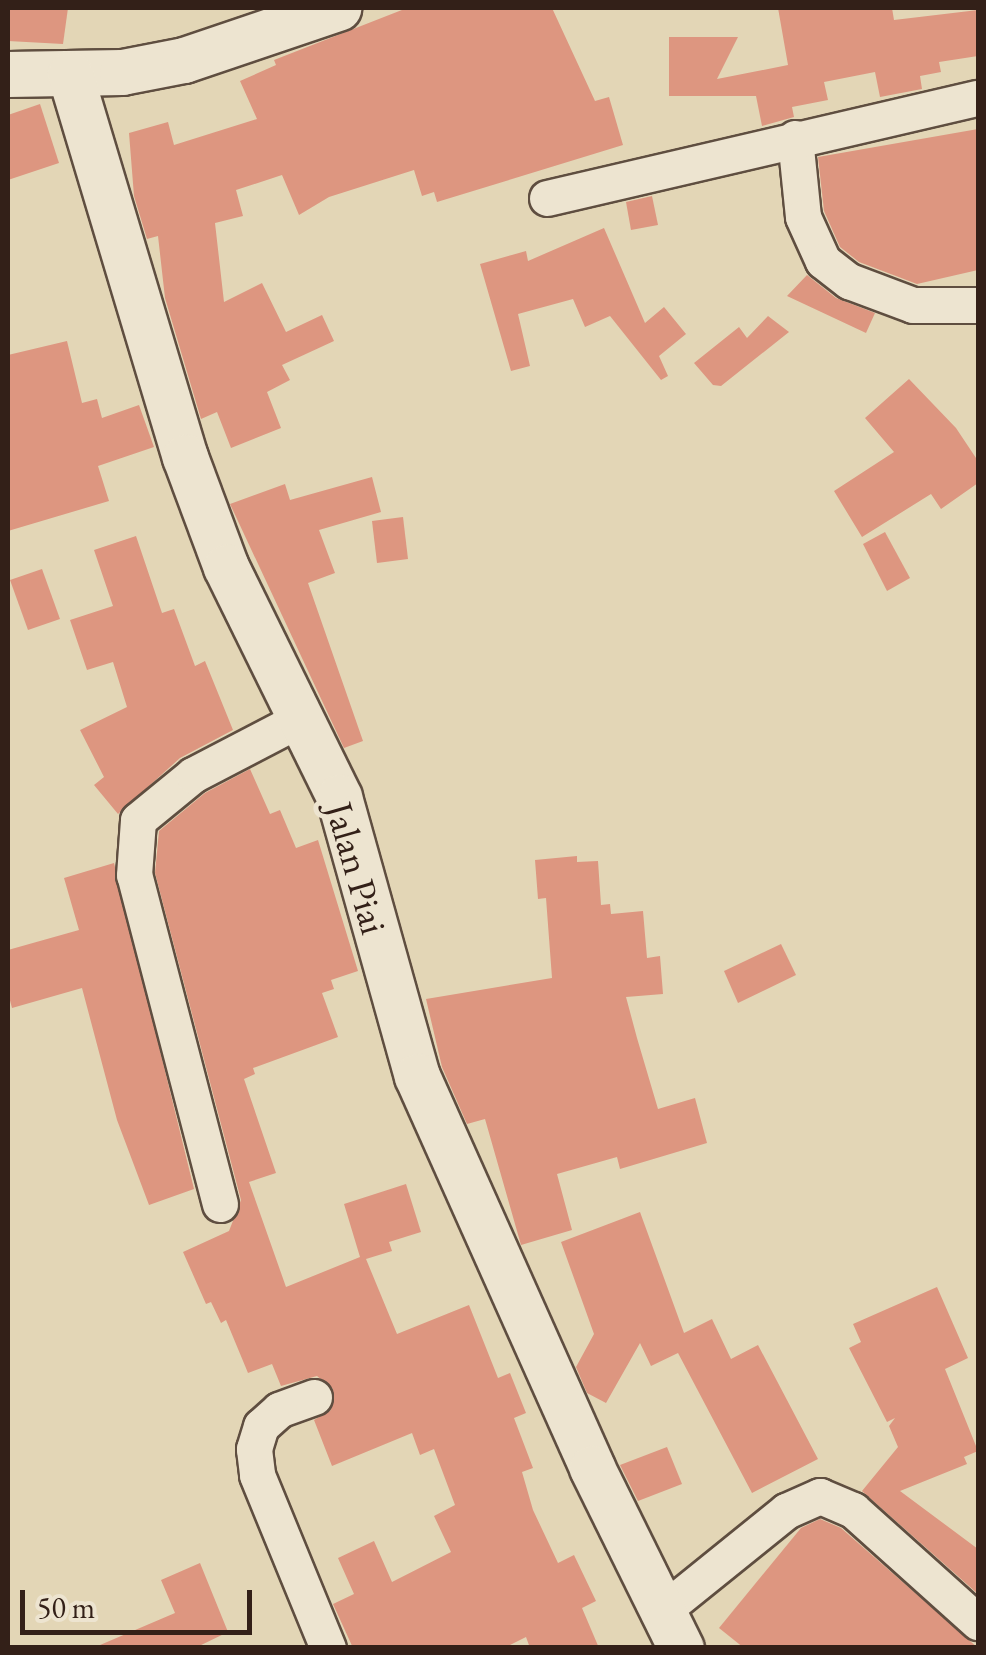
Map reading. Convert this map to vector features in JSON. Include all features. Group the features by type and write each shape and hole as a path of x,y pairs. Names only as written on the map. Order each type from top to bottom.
{"street":[{"path":"8,74 70,74 184,60 338,8"},
{"name":"Jalan Piai","path":"70,74 204,511 339,797 417,1076 671,1630"},
{"path":"547,198 978,98"},
{"path":"795,138 803,216 823,261 849,281 913,306 978,306"},
{"path":"220,1204 134,875 138,820 193,775 302,718"},
{"path":"314,1397 279,1410 261,1426 254,1449 257,1475 328,1648"},
{"path":"671,1630 786,1511 820,1496 853,1510 978,1622"}],"building":[{"path":"8,8 68,8 63,44 8,41"},
{"path":"407,8 552,8 595,101 609,97 623,145 437,202 434,192 422,196 414,170 329,197 299,215 282,175 236,190 243,216 215,223 224,302 262,283 286,332 322,315 334,341 282,365 290,380 267,392 281,428 231,448 217,412 201,419 165,298 158,236 147,239 134,196 129,133 168,122 174,145 257,119 240,81 276,65 274,60"},
{"path":"778,8 892,8 894,20 978,10 978,56 939,62 941,72 920,76 922,89 880,97 875,72 824,82 828,100 792,107 794,117 762,126 756,96 669,96 669,37 738,37 717,79 788,65"},
{"path":"40,104 59,163 8,180 8,115"},
{"path":"978,129 978,270 917,284 859,262 840,247 824,211 818,157"},
{"path":"652,196 658,225 631,230 626,202"},
{"path":"604,228 645,323 664,307 686,334 659,356 668,376 661,380 610,316 585,327 573,299 518,314 530,366 511,371 480,264 526,251 528,261"},
{"path":"807,275 836,298 875,313 866,333 787,296"},
{"path":"768,316 789,332 721,386 713,385 694,363 739,327 747,338"},
{"path":"67,341 82,403 97,399 102,418 139,405 154,447 98,466 109,501 8,531 8,355"},
{"path":"909,379 956,428 978,461 978,483 941,509 931,494 862,537 834,491 894,452 865,418"},
{"path":"372,477 381,512 319,530 335,573 308,583 363,741 344,748 230,504 285,484 290,500"},
{"path":"403,517 408,559 377,563 372,521"},
{"path":"885,532 910,578 887,591 863,544"},
{"path":"136,536 162,613 174,609 195,666 205,661 233,730 180,758 118,814 94,785 104,777 80,730 127,707 113,662 87,670 70,620 113,606 94,550"},
{"path":"42,569 60,619 28,630 10,580"},
{"path":"250,769 270,814 280,810 296,848 318,840 358,971 331,980 334,989 322,993 338,1037 253,1068 255,1074 244,1079 276,1173 249,1182 286,1287 360,1257 344,1204 406,1184 421,1232 389,1242 392,1251 366,1259 397,1334 469,1305 498,1378 510,1373 526,1413 514,1418 533,1468 522,1472 533,1510 558,1563 574,1555 596,1601 582,1608 599,1648 530,1648 526,1637 504,1648 353,1648 333,1604 354,1594 338,1558 374,1541 392,1582 451,1552 434,1516 455,1505 434,1449 420,1455 412,1433 332,1466 314,1420 331,1410 333,1389 317,1376 281,1386 272,1364 248,1373 226,1320 221,1323 211,1302 206,1304 183,1252 229,1231 241,1200 155,873 159,831 205,793"},
{"path":"577,856 577,862 598,861 601,905 610,904 611,914 643,911 647,958 660,956 663,994 626,997 637,1038 658,1109 695,1098 707,1143 620,1169 617,1157 557,1174 572,1230 521,1245 485,1119 467,1124 442,1067 426,999 552,978 546,898 538,899 535,860"},
{"path":"114,863 194,1189 149,1205 117,1120 82,988 12,1008 8,993 8,950 79,930 64,878"},
{"path":"781,944 796,975 738,1003 724,971"},
{"path":"640,1212 684,1333 712,1319 731,1359 758,1345 818,1459 752,1493 678,1353 651,1366 640,1343 606,1403 587,1393 576,1367 594,1334 561,1242"},
{"path":"937,1287 968,1358 945,1369 978,1451 964,1457 967,1464 900,1491 978,1549 978,1594 862,1491 898,1447 889,1426 895,1418 887,1422 849,1348 861,1342 853,1324"},
{"path":"667,1447 682,1484 638,1501 620,1465"},
{"path":"820,1519 841,1528 978,1648 744,1648 719,1628 801,1528"},
{"path":"200,1563 228,1632 195,1648 93,1648 175,1613 161,1580"}]}
